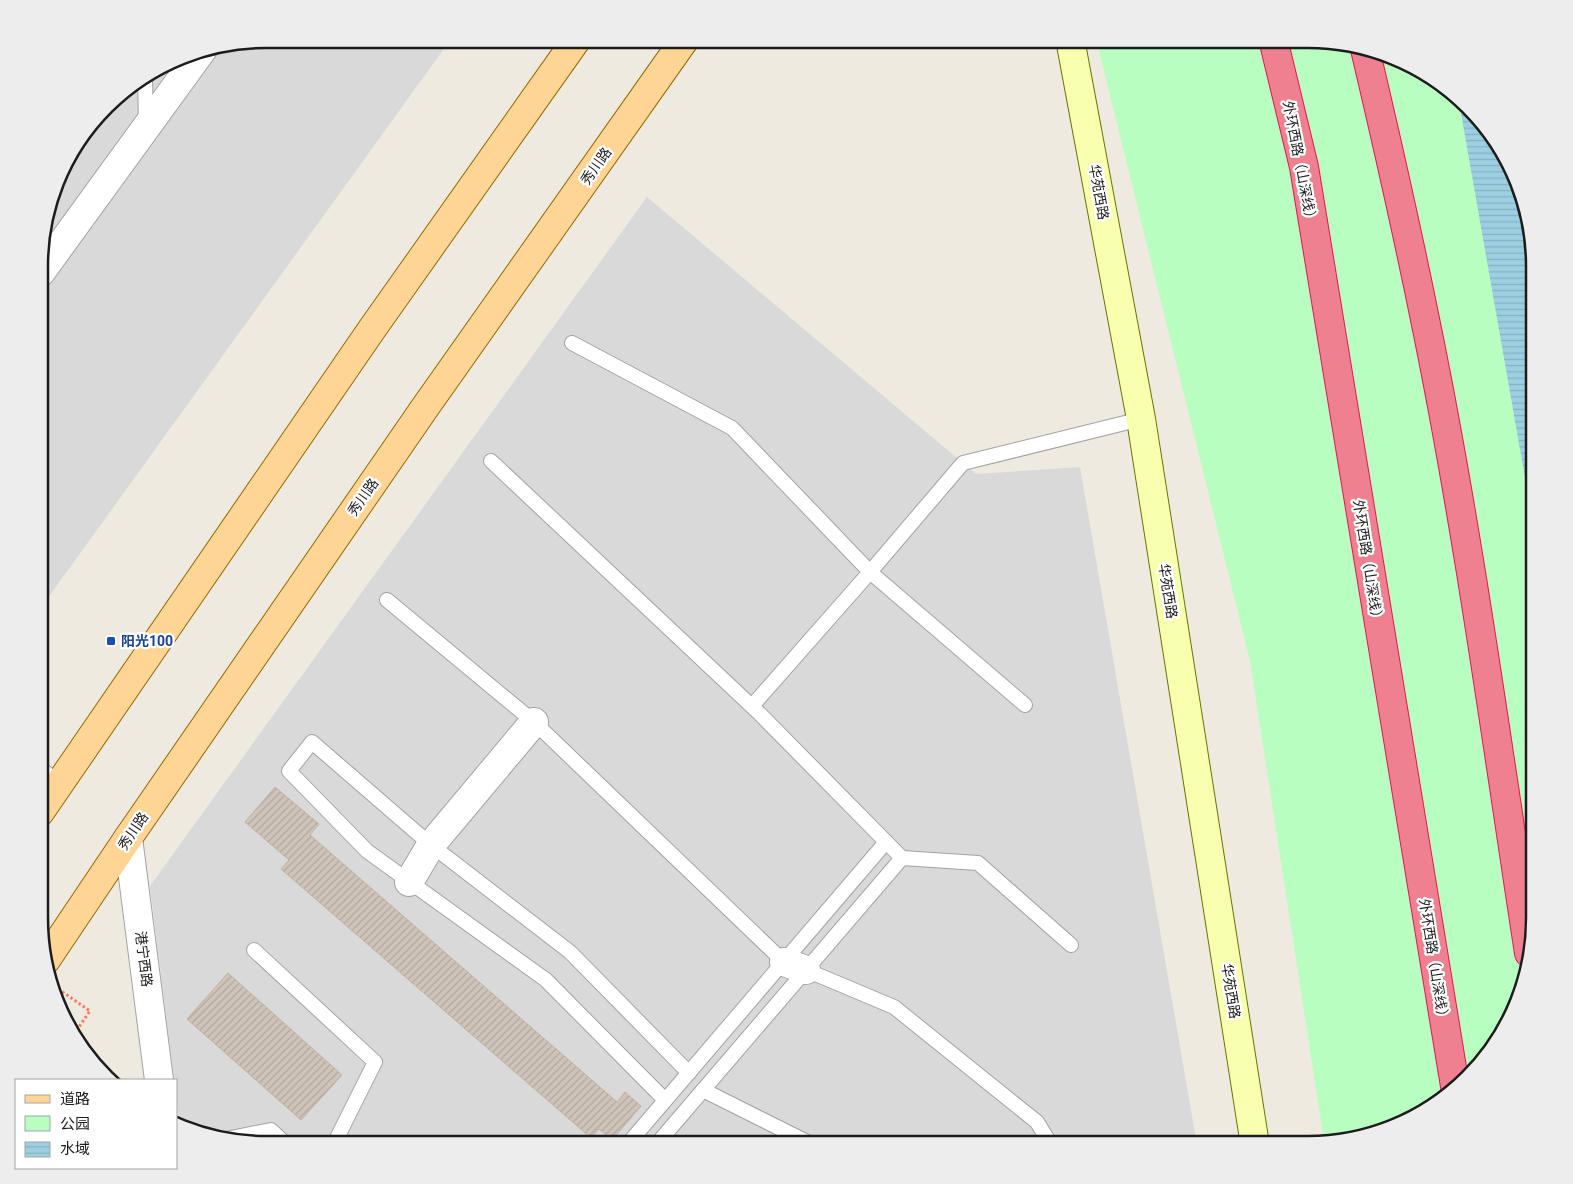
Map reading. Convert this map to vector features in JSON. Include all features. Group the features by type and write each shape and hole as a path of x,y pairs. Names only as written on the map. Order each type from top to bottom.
{"highway":[{"name":"外环西路（山深线）","path":"1275,48 1304,168 1454,1080"},
{"path":"1367,56 1386,135 1427,330 1468,556 1525,929"}],"main road":[{"path":"48,782 571,48"},
{"name":"秀川路","path":"50,953 426,406 679,48"}],"street":[{"name":"华苑西路","path":"1072,48 1141,419 1254,1136"},
{"path":"48,262 196,59"},
{"path":"409,882 431,845 534,722"},
{"name":"港宁西路","path":"128,838 159,1079"}],"lane":[{"path":"145,83 146,128"},
{"path":"572,343 732,428 870,572 1025,705"},
{"path":"752,706 963,463 1141,419"},
{"path":"491,461 752,706 902,858 978,863 1071,945"},
{"path":"387,600 534,722 795,966 894,1007 1037,1122 1046,1136"},
{"path":"665,1100 546,980 367,851 289,771 312,742 431,845 570,952 689,1073"},
{"path":"664,1136 703,1090 886,842"},
{"path":"635,1136 689,1073 902,858"},
{"path":"254,950 375,1062 338,1136"},
{"path":"703,1090 795,1136"},
{"path":"244,1135 271,1130 278,1136"}],"path":[{"path":"60,990 90,1011 78,1029"}],"shaded area":[{"path":"251,48 445,48 48,598 49,237 59,195 70,169 84,144 111,111 144,84 182,64 209,55"},
{"path":"647,197 976,474 1080,467 1195,1136 251,1136 209,1129 179,1119 178,1079 174,1079 150,886"}],"green space":[{"path":"1098,48 1322,48 1336,49 1378,59 1404,70 1429,84 1462,111 1489,144 1496,156 1509,182 1518,209 1524,237 1526,265 1526,919 1524,947 1514,989 1503,1015 1489,1040 1462,1073 1429,1100 1404,1114 1378,1125 1336,1135 1323,1136 1250,661"}],"water":[{"path":"1460,110 1489,144 1503,169 1514,195 1524,237 1526,265 1526,483"}],"building":[{"path":"275,787 319,824 310,835 617,1102 625,1092 641,1106 615,1136 607,1136 599,1129 593,1136 589,1136 281,869 289,860 245,822"},
{"path":"228,973 342,1075 301,1120 187,1019"}],"place":[{"name":"阳光100","path":"111,641"}]}
